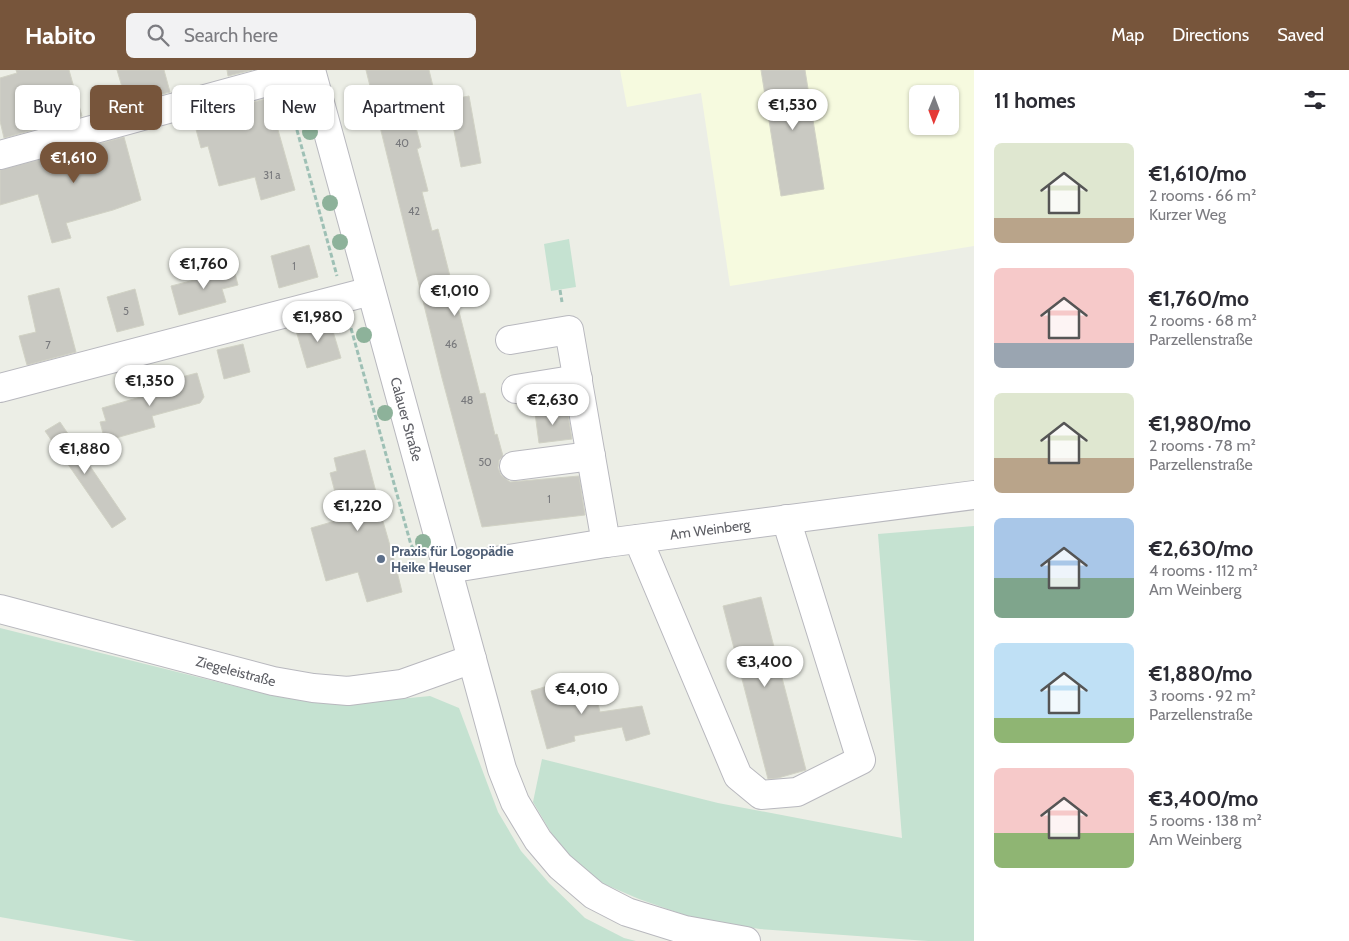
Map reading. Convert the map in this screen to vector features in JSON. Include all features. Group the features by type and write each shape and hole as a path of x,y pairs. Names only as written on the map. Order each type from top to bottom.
{"street":[{"path":"0,155 311,70"},
{"name":"Calauer Straße","path":"311,70 502,769 515,802 538,840 560,866 594,895 627,912 675,927 746,941"},
{"path":"0,388 371,291"},
{"path":"510,340 569,330 606,543"},
{"path":"516,390 578,379"},
{"path":"514,466 591,456"},
{"name":"Am Weinberg","path":"448,569 606,543 974,495"},
{"path":"638,540 738,776 761,796 798,792 861,760 786,519"},
{"name":"Ziegeleistraße","path":"0,609 273,681 313,688 348,690 402,684 472,659"}],"path":[{"path":"283,77 411,545 423,560 432,567 448,569"},
{"path":"560,290 562,302"}],"shaded area":[{"path":"620,70 974,70 974,246 730,286 701,93 627,107"},
{"path":"569,239 576,287 551,291 544,244"},
{"path":"974,526 974,941 928,941 760,929 696,919 639,899 604,884 573,860 553,836 533,802 542,759 718,803 902,838 878,534"},
{"path":"0,628 262,693 348,704 430,696 459,708 498,812 521,851 549,883 585,918 624,938 636,941 136,941 0,917"}],"building":[{"path":"16,70 69,70 73,85 15,85 15,130 32,130 4,138 0,121 0,78 17,73"},
{"path":"117,70 164,70 170,92 162,94 162,85 121,85"},
{"path":"227,70 252,70 228,76"},
{"path":"366,70 429,70 433,85 370,85"},
{"path":"761,70 805,70 824,189 781,196"},
{"path":"469,96 481,163 461,167 454,130 463,130 463,97"},
{"path":"264,99 264,130 278,130 295,190 261,200 255,177 219,186 208,146 201,148 196,130 254,130 254,102"},
{"path":"381,130 417,130 421,147 417,149 428,191 422,192 432,231 438,229 480,394 485,393 495,435 497,434 503,456 499,460 498,468 501,475 510,482 579,476 585,515 482,527 442,378"},
{"path":"124,137 141,200 66,223 71,238 52,243 38,194 0,205 0,170"},
{"path":"309,245 318,277 279,288 271,256"},
{"path":"232,262 238,285 222,289 226,302 179,315 171,286 218,274 219,277 216,267"},
{"path":"59,288 76,352 27,365 19,336 36,332 28,296"},
{"path":"135,289 144,325 117,332 107,297"},
{"path":"329,318 341,358 307,368 295,327"},
{"path":"243,344 250,372 224,379 217,350"},
{"path":"197,373 204,397 200,403 152,416 155,427 105,441 100,422 106,421 102,408 169,389 166,381"},
{"path":"567,409 572,439 539,443 535,413"},
{"path":"60,422 126,519 112,528 45,431"},
{"path":"365,450 402,592 367,602 358,572 326,581 311,528 342,519 330,473 337,471 334,458"},
{"path":"761,597 806,770 768,779 723,606"},
{"path":"568,680 572,694 594,688 600,712 642,706 650,734 626,741 622,727 574,736 575,741 547,749 531,691"}],"place":[{"name":"Praxis für Logopädie Heike Heuser","path":"381,559"}]}
